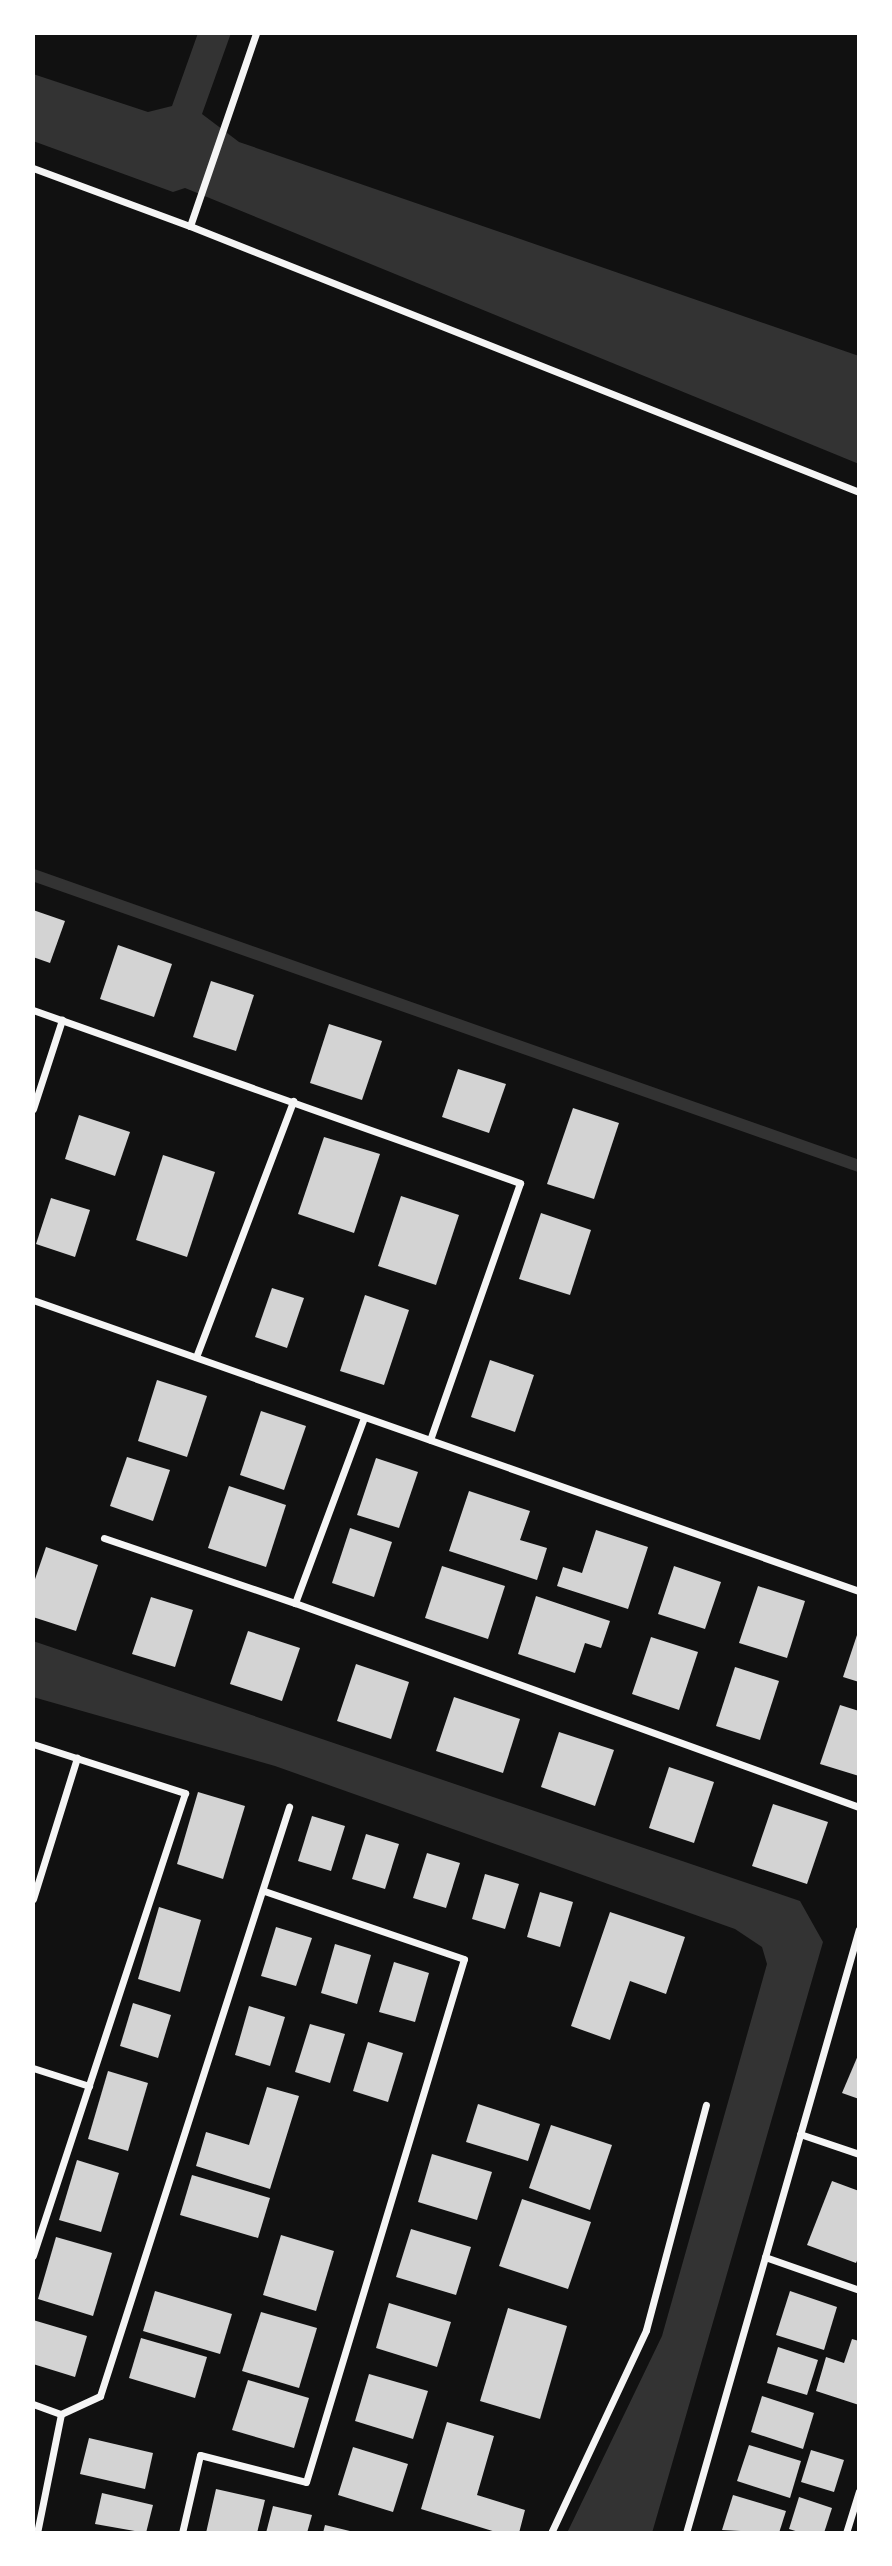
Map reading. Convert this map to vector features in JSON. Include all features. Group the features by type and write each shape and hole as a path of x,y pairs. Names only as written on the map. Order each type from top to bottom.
{"street":[{"path":"190,226 256,33"},
{"path":"33,168 190,226 859,492"},
{"path":"33,1010 520,1183 430,1440"},
{"path":"33,1108 62,1020"},
{"path":"196,1357 293,1101"},
{"path":"33,1300 859,1591"},
{"path":"295,1603 364,1417"},
{"path":"104,1538 295,1603 859,1807"},
{"path":"33,1744 184,1793 33,2256"},
{"path":"33,1899 78,1758"},
{"path":"33,2404 61,2414 100,2396 289,1807"},
{"path":"182,2533 200,2455 306,2482 464,1959 264,1891"},
{"path":"686,2533 859,1929"},
{"path":"33,2068 89,2086"},
{"path":"551,2533 646,2330 706,2105"},
{"path":"800,2134 859,2154"},
{"path":"765,2257 859,2290"},
{"path":"37,2533 61,2414"},
{"path":"846,2533 859,2491"}],"shaded area":[{"path":"198,33 231,33 202,114 239,142 859,356 859,464 185,188 173,192 33,141 33,74 148,112 172,106"},
{"path":"33,1641 800,1901 823,1942 652,2533 567,2533 662,2336 767,1964 762,1947 735,1929 275,1766 33,1697"}],"building":[{"path":"33,910 65,921 50,963 33,957"},
{"path":"118,945 172,964 154,1017 100,999"},
{"path":"211,981 254,995 236,1051 193,1037"},
{"path":"329,1024 382,1041 362,1100 310,1083"},
{"path":"458,1069 506,1084 489,1133 442,1117"},
{"path":"573,1108 619,1123 594,1199 547,1184"},
{"path":"79,1115 130,1132 115,1176 65,1159"},
{"path":"324,1137 380,1154 354,1233 298,1214"},
{"path":"163,1155 215,1172 187,1257 136,1240"},
{"path":"401,1196 459,1215 436,1285 378,1266"},
{"path":"51,1198 90,1210 75,1257 36,1244"},
{"path":"541,1213 591,1230 570,1295 519,1279"},
{"path":"272,1288 304,1298 287,1348 255,1337"},
{"path":"365,1295 409,1310 384,1385 340,1371"},
{"path":"490,1360 534,1375 515,1432 471,1417"},
{"path":"157,1380 207,1396 187,1457 138,1441"},
{"path":"261,1411 306,1426 284,1490 240,1475"},
{"path":"127,1457 170,1470 153,1521 110,1506"},
{"path":"376,1458 418,1472 399,1528 357,1515"},
{"path":"229,1486 286,1505 266,1567 208,1548"},
{"path":"469,1491 530,1511 520,1540 547,1548 537,1580 449,1551"},
{"path":"350,1528 392,1542 374,1597 332,1583"},
{"path":"596,1530 648,1547 628,1609 557,1586 563,1567 582,1573"},
{"path":"46,1547 98,1565 76,1631 33,1617 33,1585"},
{"path":"442,1566 505,1586 488,1639 425,1618"},
{"path":"674,1566 721,1582 705,1629 658,1614"},
{"path":"758,1586 805,1601 787,1658 739,1643"},
{"path":"536,1596 610,1621 601,1648 585,1643 575,1673 518,1654"},
{"path":"151,1597 193,1610 175,1667 132,1654"},
{"path":"248,1631 300,1648 282,1701 230,1684"},
{"path":"859,1632 859,1682 843,1677"},
{"path":"651,1637 698,1652 679,1710 632,1694"},
{"path":"356,1664 409,1682 391,1739 337,1721"},
{"path":"735,1667 779,1681 760,1740 716,1726"},
{"path":"454,1697 520,1719 503,1773 436,1751"},
{"path":"840,1705 859,1711 859,1776 820,1764"},
{"path":"559,1732 614,1750 595,1806 541,1787"},
{"path":"669,1767 714,1782 694,1843 649,1828"},
{"path":"198,1792 245,1806 223,1879 177,1864"},
{"path":"773,1804 828,1822 807,1884 752,1866"},
{"path":"312,1816 345,1826 331,1871 298,1861"},
{"path":"366,1834 399,1844 385,1889 352,1879"},
{"path":"427,1853 460,1863 446,1908 413,1898"},
{"path":"485,1874 519,1884 505,1929 472,1919"},
{"path":"540,1892 573,1902 560,1947 527,1937"},
{"path":"159,1907 201,1920 180,1992 138,1979"},
{"path":"610,1912 685,1937 666,1994 630,1981 610,2040 571,2026"},
{"path":"276,1927 312,1938 296,1986 261,1976"},
{"path":"335,1944 371,1955 357,2004 321,1993"},
{"path":"394,1962 429,1973 415,2022 379,2012"},
{"path":"133,2003 171,2015 158,2058 120,2046"},
{"path":"249,2006 285,2017 270,2066 235,2055"},
{"path":"310,2024 345,2034 330,2083 295,2072"},
{"path":"368,2042 403,2053 388,2102 353,2091"},
{"path":"859,2053 859,2099 842,2093"},
{"path":"108,2071 148,2083 128,2151 88,2139"},
{"path":"267,2087 299,2096 270,2189 196,2166 206,2132 249,2145"},
{"path":"478,2104 540,2124 528,2161 466,2142"},
{"path":"551,2125 612,2145 590,2210 529,2188"},
{"path":"432,2154 492,2172 477,2220 418,2202"},
{"path":"77,2160 119,2173 101,2232 59,2220"},
{"path":"192,2175 270,2198 258,2238 180,2215"},
{"path":"832,2181 859,2191 859,2256 856,2263 807,2245"},
{"path":"522,2199 591,2222 568,2289 499,2266"},
{"path":"411,2229 471,2247 456,2295 396,2277"},
{"path":"281,2235 334,2251 316,2311 263,2295"},
{"path":"56,2237 112,2253 93,2316 38,2299"},
{"path":"155,2291 232,2314 220,2354 143,2331"},
{"path":"790,2291 837,2307 824,2350 776,2335"},
{"path":"389,2303 451,2322 437,2367 376,2348"},
{"path":"508,2308 567,2326 540,2419 480,2401"},
{"path":"261,2312 317,2328 299,2388 242,2371"},
{"path":"33,2320 87,2336 75,2377 33,2364"},
{"path":"141,2338 207,2357 195,2398 129,2378"},
{"path":"852,2339 859,2341 859,2405 816,2391 826,2357 844,2363"},
{"path":"778,2347 818,2360 807,2395 767,2383"},
{"path":"369,2374 428,2391 413,2439 355,2421"},
{"path":"248,2380 309,2398 294,2448 232,2430"},
{"path":"762,2396 814,2413 803,2449 751,2432"},
{"path":"447,2422 494,2436 477,2495 525,2510 519,2533 499,2533 421,2509"},
{"path":"89,2438 153,2453 145,2489 80,2474"},
{"path":"749,2445 801,2461 790,2498 737,2481"},
{"path":"353,2447 408,2464 393,2512 338,2495"},
{"path":"811,2450 844,2460 834,2492 801,2482"},
{"path":"216,2489 265,2500 257,2533 206,2533"},
{"path":"102,2493 153,2505 146,2533 95,2524"},
{"path":"733,2495 786,2511 779,2533 722,2530"},
{"path":"799,2497 832,2508 824,2533 802,2533 789,2529"},
{"path":"273,2506 312,2515 307,2533 266,2533"},
{"path":"325,2525 354,2532 323,2533"}],"waterway":[{"path":"33,875 859,1166"}]}
